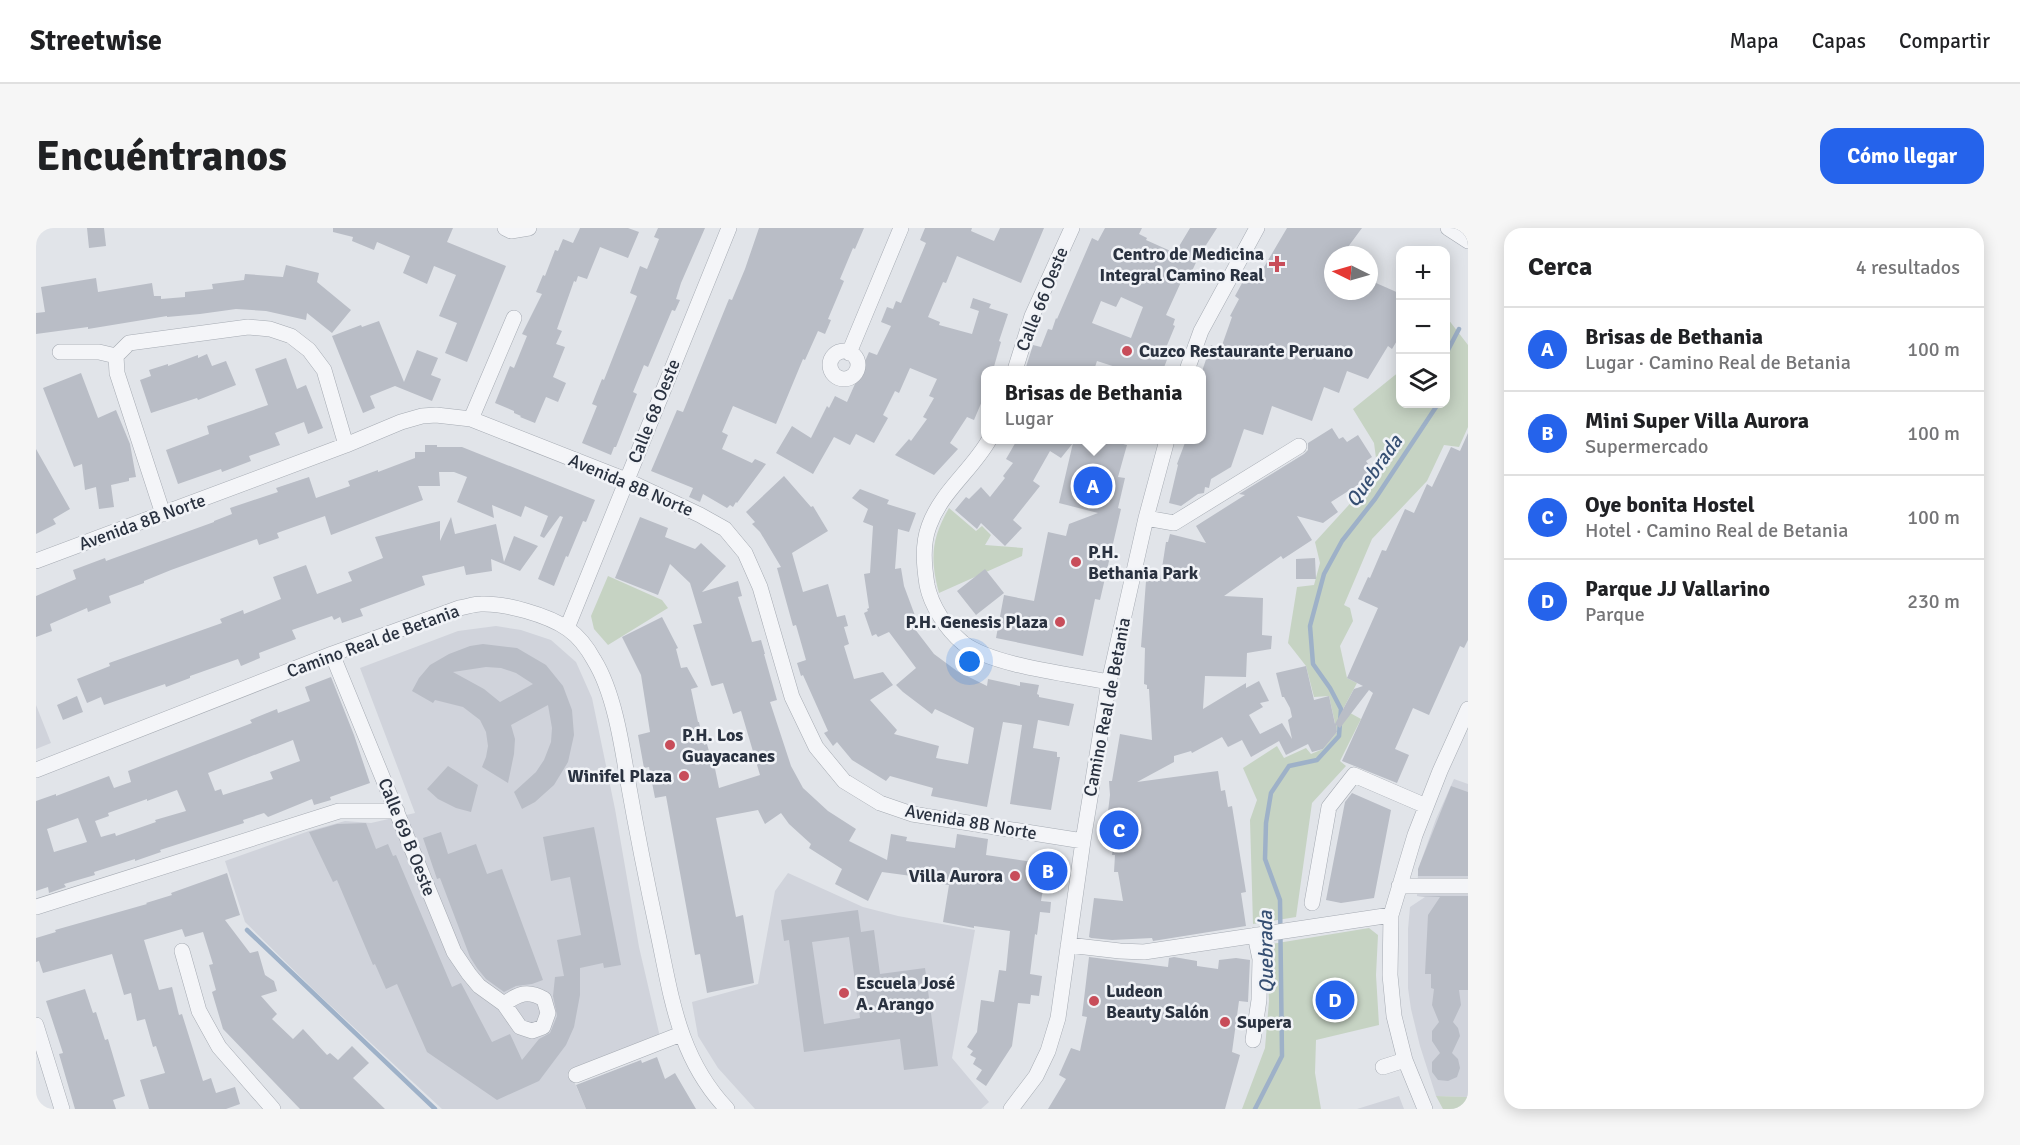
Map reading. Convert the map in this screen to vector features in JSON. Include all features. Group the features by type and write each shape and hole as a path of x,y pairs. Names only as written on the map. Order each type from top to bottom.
{"street":[{"path":"505,228 511,231 529,228"},
{"name":"Calle 68 Oeste","path":"567,628 729,228"},
{"path":"849,353 901,228"},
{"name":"Calle 66 Oeste","path":"1016,366 1032,316 1072,228"},
{"path":"1188,366 1201,331 1257,228"},
{"path":"1448,228 1468,241"},
{"path":"471,419 514,318"},
{"path":"163,514 117,373 116,356 129,343 248,327 270,329 291,336 309,350 324,370 346,445"},
{"path":"60,352 99,352 116,356"},
{"name":"Avenida 8B Norte","path":"36,561 346,445 401,422 436,415 471,419 626,480 700,515 725,530 745,554 760,587 792,697 816,747 844,781 880,803 912,814 1083,841"},
{"path":"986,444 940,503 929,526 924,545 924,567 930,596 943,620 963,642 986,655 1004,661 1109,682"},
{"name":"Camino Real de Betania","path":"1011,1109 1036,1076 1048,1051 1058,1018 1083,841 1109,682 1146,518 1166,444"},
{"path":"1146,518 1174,523 1299,446"},
{"name":"Camino Real de Betania","path":"36,770 332,654 459,608 480,604 506,605 537,614 567,628 595,660 608,692 622,743 641,854 681,1034 693,1063 710,1091 727,1109"},
{"name":"Calle 69 B Oeste","path":"332,654 454,952 479,986 504,1004"},
{"path":"1425,1109 1405,1060 1394,1016 1390,975 1391,915 1415,835 1468,709"},
{"path":"1312,903 1329,807 1353,775 1426,806"},
{"path":"36,907 339,811 397,811"},
{"path":"1399,886 1468,886"},
{"path":"1068,945 1144,952 1391,915"},
{"path":"1253,1040 1259,1000 1260,935"},
{"path":"182,951 199,1011 219,1047 273,1109"},
{"path":"36,1025 62,1109"},
{"path":"576,1075 681,1034"},
{"path":"1383,1067 1405,1060"}],"shaded area":[{"path":"496,626 521,630 551,640 576,662 592,698 615,809 639,947 660,1037 570,1072 586,1109 442,1109 318,994 245,922 225,861 309,831 345,821 371,823 415,813 360,668 458,631"},
{"path":"36,705 51,743 36,749"},
{"path":"1454,779 1468,784 1468,1097 1436,1096 1420,1046 1408,988 1410,907 1425,897 1417,896 1418,873 1427,872 1420,864 1436,819"},
{"name":"Escuela José A. Arango","path":"788,873 863,907 975,930 952,1058 989,1102 981,1109 755,1109 718,1068 698,1036 692,1002 758,984 775,891"},
{"path":"1399,1096 1404,1109 1357,1109"}],"green space":[{"path":"1450,322 1468,345 1468,427 1459,447 1444,445 1427,481 1372,539 1344,605 1350,608 1353,621 1340,646 1347,678 1357,683 1343,709 1361,719 1340,761 1346,766 1312,803 1296,917 1253,924 1250,820 1257,800 1243,768 1277,746 1284,758 1306,748 1311,754 1323,749 1337,732 1329,696 1314,697 1306,666 1288,643 1297,587 1314,585 1320,563 1315,542 1378,473 1374,443 1353,409 1396,374 1396,408 1450,408"},
{"path":"949,508 976,531 982,526 991,535 985,545 1023,548 1022,556 939,593 934,570 934,549 943,519"},
{"path":"608,576 662,600 668,608 608,645 594,629 591,616"},
{"path":"1369,928 1378,935 1376,975 1379,1025 1316,1040 1315,1073 1321,1109 1242,1109 1265,1048 1269,1001 1266,945"},
{"path":"1436,1096 1468,1097 1468,1109 1443,1109"}],"building":[{"path":"87,228 104,228 106,246 89,248"},
{"path":"333,228 453,228 447,242 506,266 467,362 445,353 457,323 439,316 456,275 434,266 427,284 403,273 410,256 377,242 374,250 352,241 353,237 333,232"},
{"path":"580,228 628,228 639,232 628,258 600,247 587,279 578,276 576,282 574,281 557,329 562,331 556,344 565,347 553,377 566,383 558,402 546,397 535,423 495,403 510,366 514,368 527,336 522,334 542,294 536,292 555,250 558,251 563,239 573,243"},
{"path":"658,228 705,228 681,283 676,299 680,300 675,311 672,310 648,367 644,365 633,392 637,394 611,455 582,443 597,406 592,404 602,379 604,380 637,296 630,293 640,266 647,269 659,239 654,237"},
{"path":"759,228 864,228 840,279 844,281 828,319 831,320 825,334 818,331 805,360 803,359 776,424 733,406 722,432 728,435 722,449 752,463 755,459 766,464 737,503 727,508 703,494 700,502 689,497 693,488 651,471 677,410 683,412 729,299 732,300 745,269"},
{"path":"925,228 972,228 971,231 994,241 1000,228 1044,228 1021,283 957,256 946,283 943,282 928,317 940,322 939,325 972,334 979,311 970,308 973,298 991,304 989,308 1008,314 994,366 981,366 981,403 974,420 967,417 950,443 958,449 934,475 895,455 909,439 911,441 927,419 923,417 934,398 929,396 937,379 910,368 899,393 895,391 883,415 888,418 874,443 856,434 850,445 834,437 813,474 776,453 792,426 811,438 827,406 829,408 835,396 847,402 869,352 877,355 891,326 881,322 887,307 893,309 896,301 901,303 926,243 920,240"},
{"path":"1105,228 1142,228 1139,234 1147,238 1146,240 1175,253 1190,228 1217,228 1199,256 1186,284 1181,282 1166,315 1175,319 1173,325 1175,326 1163,355 1168,357 1165,366 1113,366 1097,361 1095,366 1026,366 1033,345 1041,347 1048,329 1052,330 1092,238 1098,241","holes":["1121,297 1143,307 1131,338 1092,323 1101,301 1116,307"]},
{"path":"1287,228 1362,228 1349,246 1324,246 1324,300 1378,300 1378,284 1396,292 1396,342 1392,349 1388,346 1368,379 1347,371 1339,393 1324,387 1312,421 1272,406 1263,435 1244,429 1231,467 1211,479 1209,488 1205,487 1204,493 1198,494 1181,506 1169,503 1177,464 1184,444 1206,444 1206,366 1204,366 1211,345 1221,348 1232,317 1230,316 1239,299 1235,296 1247,274 1257,279"},
{"path":"286,265 319,273 317,282 351,310 332,333 307,313 306,320 266,311 236,309 36,334 36,313 45,312 41,287 96,278 98,292 152,283 154,296 161,296 161,299 185,297 185,292 213,289 212,284 244,280 245,274 283,277"},
{"path":"379,321 404,382 417,350 438,358 431,375 441,379 432,401 395,386 370,396 375,408 363,413 332,336"},
{"path":"207,354 212,366 226,361 236,385 198,400 197,398 151,413 140,380 151,376 149,370"},
{"path":"286,358 297,389 306,385 323,428 308,434 304,422 275,433 280,445 249,456 251,461 178,484 166,450 209,434 207,426 268,405 255,369"},
{"path":"81,373 98,418 116,410 130,444 136,477 111,485 114,507 99,509 96,487 85,490 82,464 74,467 43,388"},
{"path":"1332,428 1339,439 1343,437 1347,442 1358,435 1372,457 1366,461 1375,474 1331,502 1338,512 1323,523 1297,516 1312,540 1283,559 1281,556 1224,596 1263,598 1262,635 1272,636 1271,649 1247,653 1246,677 1205,676 1203,709 1246,683 1246,688 1259,681 1269,701 1260,703 1263,707 1249,715 1260,734 1282,723 1292,739 1288,720 1292,717 1290,708 1282,697 1276,673 1306,666 1314,700 1329,696 1335,724 1354,689 1363,686 1347,678 1378,608 1358,599 1368,577 1370,578 1382,550 1386,551 1405,509 1414,513 1427,484 1432,487 1451,447 1460,451 1468,433 1468,640 1464,648 1460,646 1429,715 1413,708 1395,749 1409,755 1397,783 1342,761 1373,693 1369,690 1340,728 1336,725 1337,732 1323,749 1312,752 1308,744 1286,755 1279,741 1251,757 1242,740 1228,747 1222,737 1192,753 1191,751 1174,756 1174,762 1137,782 1218,771 1221,791 1225,790 1228,807 1232,806 1246,892 1241,893 1246,926 1153,941 1152,938 1112,940 1091,938 1089,937 1094,898 1123,901 1118,872 1114,872 1113,846 1107,846 1108,836 1103,835 1110,795 1109,781 1112,781 1120,734 1152,740 1149,689 1144,684 1145,648 1141,647 1146,581 1160,581 1166,542 1170,534 1206,543 1196,526 1245,495 1239,494 1304,454 1308,450 1308,443"},
{"path":"1015,444 1072,444 1061,458 1050,451 1033,481 1040,486 1013,520 1022,528 1005,546 981,523 977,529 955,510 966,497 969,499 981,487 990,497 1013,463 1006,459"},
{"path":"1073,444 1127,445 1118,477 1125,478 1118,508 1121,509 1100,600 1095,599 1083,656 996,638 1004,595 1034,601 1048,532 1066,536 1069,524 1098,513 1059,503"},
{"path":"425,445 462,447 595,500 586,522 583,521 568,557 566,556 554,586 538,579 563,517 560,516 544,538 540,536 548,516 525,506 521,517 492,505 494,518 457,502 467,477 454,472 439,472 440,486 418,486 423,500 331,535 325,516 277,533 279,538 259,545 257,539 171,570 109,596 111,603 88,612 87,608 50,624 52,631 36,637 36,596 76,579 73,570 105,558 106,561 214,522 232,514 230,508 278,492 276,488 309,477 316,498 350,486 348,481 415,458 415,452 425,452"},
{"path":"36,449 70,509 53,519 56,524 36,534"},
{"path":"784,476 811,507 813,506 828,531 792,553 803,592 828,584 837,617 845,615 848,626 844,627 849,644 844,646 854,679 883,672 893,685 870,700 897,730 894,734 939,746 936,758 968,764 974,728 935,709 932,714 903,692 896,685 916,668 889,632 878,637 876,634 872,636 864,613 869,608 864,574 870,573 873,526 863,522 868,509 852,498 860,489 889,500 887,504 916,513 909,532 898,529 895,569 901,568 904,586 917,621 911,624 934,654 957,671 987,686 988,679 1020,686 1020,682 1039,685 1037,694 1039,697 1074,704 1069,726 1038,720 1033,748 1057,752 1057,757 1060,757 1051,810 1010,804 1022,725 1003,722 987,807 931,796 933,788 890,776 886,781 852,760 837,742 833,746 824,733 828,731 797,663 806,660 796,625 793,626 777,568 781,567 760,532 752,524 755,522 746,512"},
{"path":"451,517 455,534 496,524 504,562 514,536 538,546 520,571 491,559 492,571 466,575 464,566 422,576 425,585 360,609 363,616 342,623 340,617 334,620 332,616 292,630 296,639 259,653 260,658 241,666 238,659 166,687 165,684 104,705 101,697 87,703 77,679 110,666 109,663 222,623 220,619 243,610 244,614 281,599 273,577 306,565 317,594 352,581 348,572 383,558 375,537 440,521 440,541"},
{"path":"640,517 668,528 665,537 695,549 701,543 726,566 702,592 738,581 742,596 738,597 752,642 761,640 777,700 770,702 791,766 803,788 828,811 856,829 849,841 887,860 891,834 907,837 906,841 955,848 957,834 988,839 986,855 1047,864 1041,901 1051,902 1050,913 1040,912 1030,974 1042,976 1039,996 1031,995 1030,1004 1018,1003 1012,1046 986,1086 976,1079 982,1070 973,1064 976,1058 970,1055 973,1051 967,1047 977,1032 981,1000 994,1002 999,970 1006,971 1010,931 974,926 974,928 943,922 949,885 918,881 919,877 882,872 868,901 835,884 842,869 809,848 811,844 789,824 781,813 765,824 758,810 716,818 736,917 743,915 754,983 707,993 700,954 695,955 666,796 655,798 649,767 644,768 638,735 650,732 641,675 622,637 662,617 678,648 676,649 681,668 687,667 698,687 691,689 704,745 707,744 710,755 712,754 719,788 760,775 741,711 733,714 723,683 711,685 693,625 702,623 690,583 670,564 658,595 615,578"},
{"path":"1315,558 1316,579 1296,579 1296,559"},
{"path":"985,569 1004,593 976,615 957,591"},
{"path":"483,644 517,648 546,665 563,686 572,710 574,735 568,762 554,785 535,802 522,809 514,792 536,772 551,742 552,728 548,705 511,725 515,739 508,783 482,767 488,746 486,732 480,720 463,707 435,700 433,703 412,691 430,665 470,646","holes":["486,667 501,668 516,673 533,684 500,702 484,689 453,672"]},
{"path":"331,677 370,783 314,805 312,799 268,817 264,813 243,820 244,823 160,850 161,852 94,872 95,875 64,884 66,887 49,893 48,887 36,891 36,801 109,776 114,788 131,782 128,771 252,723 250,720 277,709 278,713 310,701 305,687","holes":["293,740 300,761 270,772 273,779 223,795 221,789 215,791 208,773","177,790 186,811 155,820 156,822 116,836 115,833 101,837 95,821 109,816 108,813 147,799 147,801","78,818 87,842 54,852 47,829"]},
{"path":"77,696 83,712 63,720 57,705"},
{"path":"448,766 478,785 471,812 438,799 427,789"},
{"path":"1451,786 1468,792 1468,876 1418,876 1418,869"},
{"path":"1352,793 1391,810 1374,898 1341,903 1326,900 1345,802"},
{"path":"366,823 376,849 388,844 393,856 396,855 452,987 461,983 492,1042 510,1034 522,1060 539,1039 550,1033 557,1016 553,996 555,977 564,976 557,940 581,935 570,877 551,881 543,837 594,827 621,965 604,968 603,963 580,968 580,995 574,1027 566,1045 539,1081 497,1100 427,1052 397,984 386,989 375,964 373,965 337,880 333,882 309,832 337,824"},
{"path":"441,832 448,854 476,844 487,874 502,869 543,980 516,986 504,992 486,979 477,968 470,957 440,878 437,879 423,838"},
{"path":"227,873 240,915 225,920 250,953 258,951 265,975 274,981 277,991 261,996 277,1014 272,1019 293,1039 303,1029 327,1055 330,1053 338,1060 352,1046 369,1063 353,1078 385,1109 300,1109 223,1029 212,992 216,990 209,965 213,964 203,932 185,937 182,929 144,940 159,990 172,987 179,1015 182,1014 203,1081 211,1078 216,1093 235,1087 240,1104 226,1109 149,1109 140,1080 165,1073 156,1046 153,1047 145,1019 137,1021 131,993 124,995 112,954 43,973 39,961 36,962 36,938 56,932 55,930 147,904"},
{"path":"1417,896 1468,896 1468,990 1459,990 1461,1005 1453,1022 1460,1036 1452,1053 1458,1059 1460,1068 1457,1077 1448,1081 1438,1080 1432,1072 1432,1062 1440,1053 1432,1041 1432,1031 1439,1022 1432,1005 1434,989 1431,988 1431,974 1425,974 1428,915 1440,897"},
{"path":"858,910 861,932 874,930 880,974 925,968 938,1066 904,1070 900,1039 804,1052 789,940 784,941 781,920","holes":["849,937 860,1018 824,1024 812,942"]},
{"path":"1089,957 1168,967 1169,958 1174,957 1197,961 1197,966 1218,969 1219,960 1236,958 1250,960 1248,1002 1239,1001 1232,1052 1240,1055 1225,1109 1048,1109 1066,1079 1059,1075 1071,1048 1080,1051 1087,1017 1082,1016"},
{"path":"85,989 93,1013 96,1012 105,1040 108,1039 125,1096 113,1100 116,1109 75,1109 59,1054 63,1053 46,1001"},
{"path":"657,1057 665,1079 675,1073 696,1109 586,1109 576,1085 641,1060 642,1063"}],"waterway":[{"name":"Quebrada","path":"1447,354 1459,329"},
{"name":"Quebrada","path":"1255,1109 1282,1056 1280,900 1265,859 1266,823 1271,793 1289,766 1317,760 1339,736 1341,709 1313,664 1310,626 1324,574 1342,541 1375,499 1435,408"},
{"path":"247,930 435,1109"}],"place":[{"name":"Centro de Medicina Integral Camino Real","path":"1277,264"},
{"name":"Cuzco Restaurante Peruano","path":"1127,351"},
{"name":"Brisas de Bethania","path":"1093,486"},
{"name":"P.H. Bethania Park","path":"1076,562"},
{"name":"P.H. Genesis Plaza","path":"1060,622"},
{"name":"P.H. Los Guayacanes","path":"670,745"},
{"name":"Winifel Plaza","path":"684,776"},
{"name":"Oye bonita Hostel","path":"1119,830"},
{"name":"Mini Super Villa Aurora","path":"1048,871"},
{"name":"Villa Aurora","path":"1015,876"},
{"name":"Escuela José A. Arango","path":"844,993"},
{"name":"Parque JJ Vallarino","path":"1335,1000"},
{"name":"Ludeon Beauty Salón","path":"1094,1001"},
{"name":"Supera","path":"1225,1022"}]}
